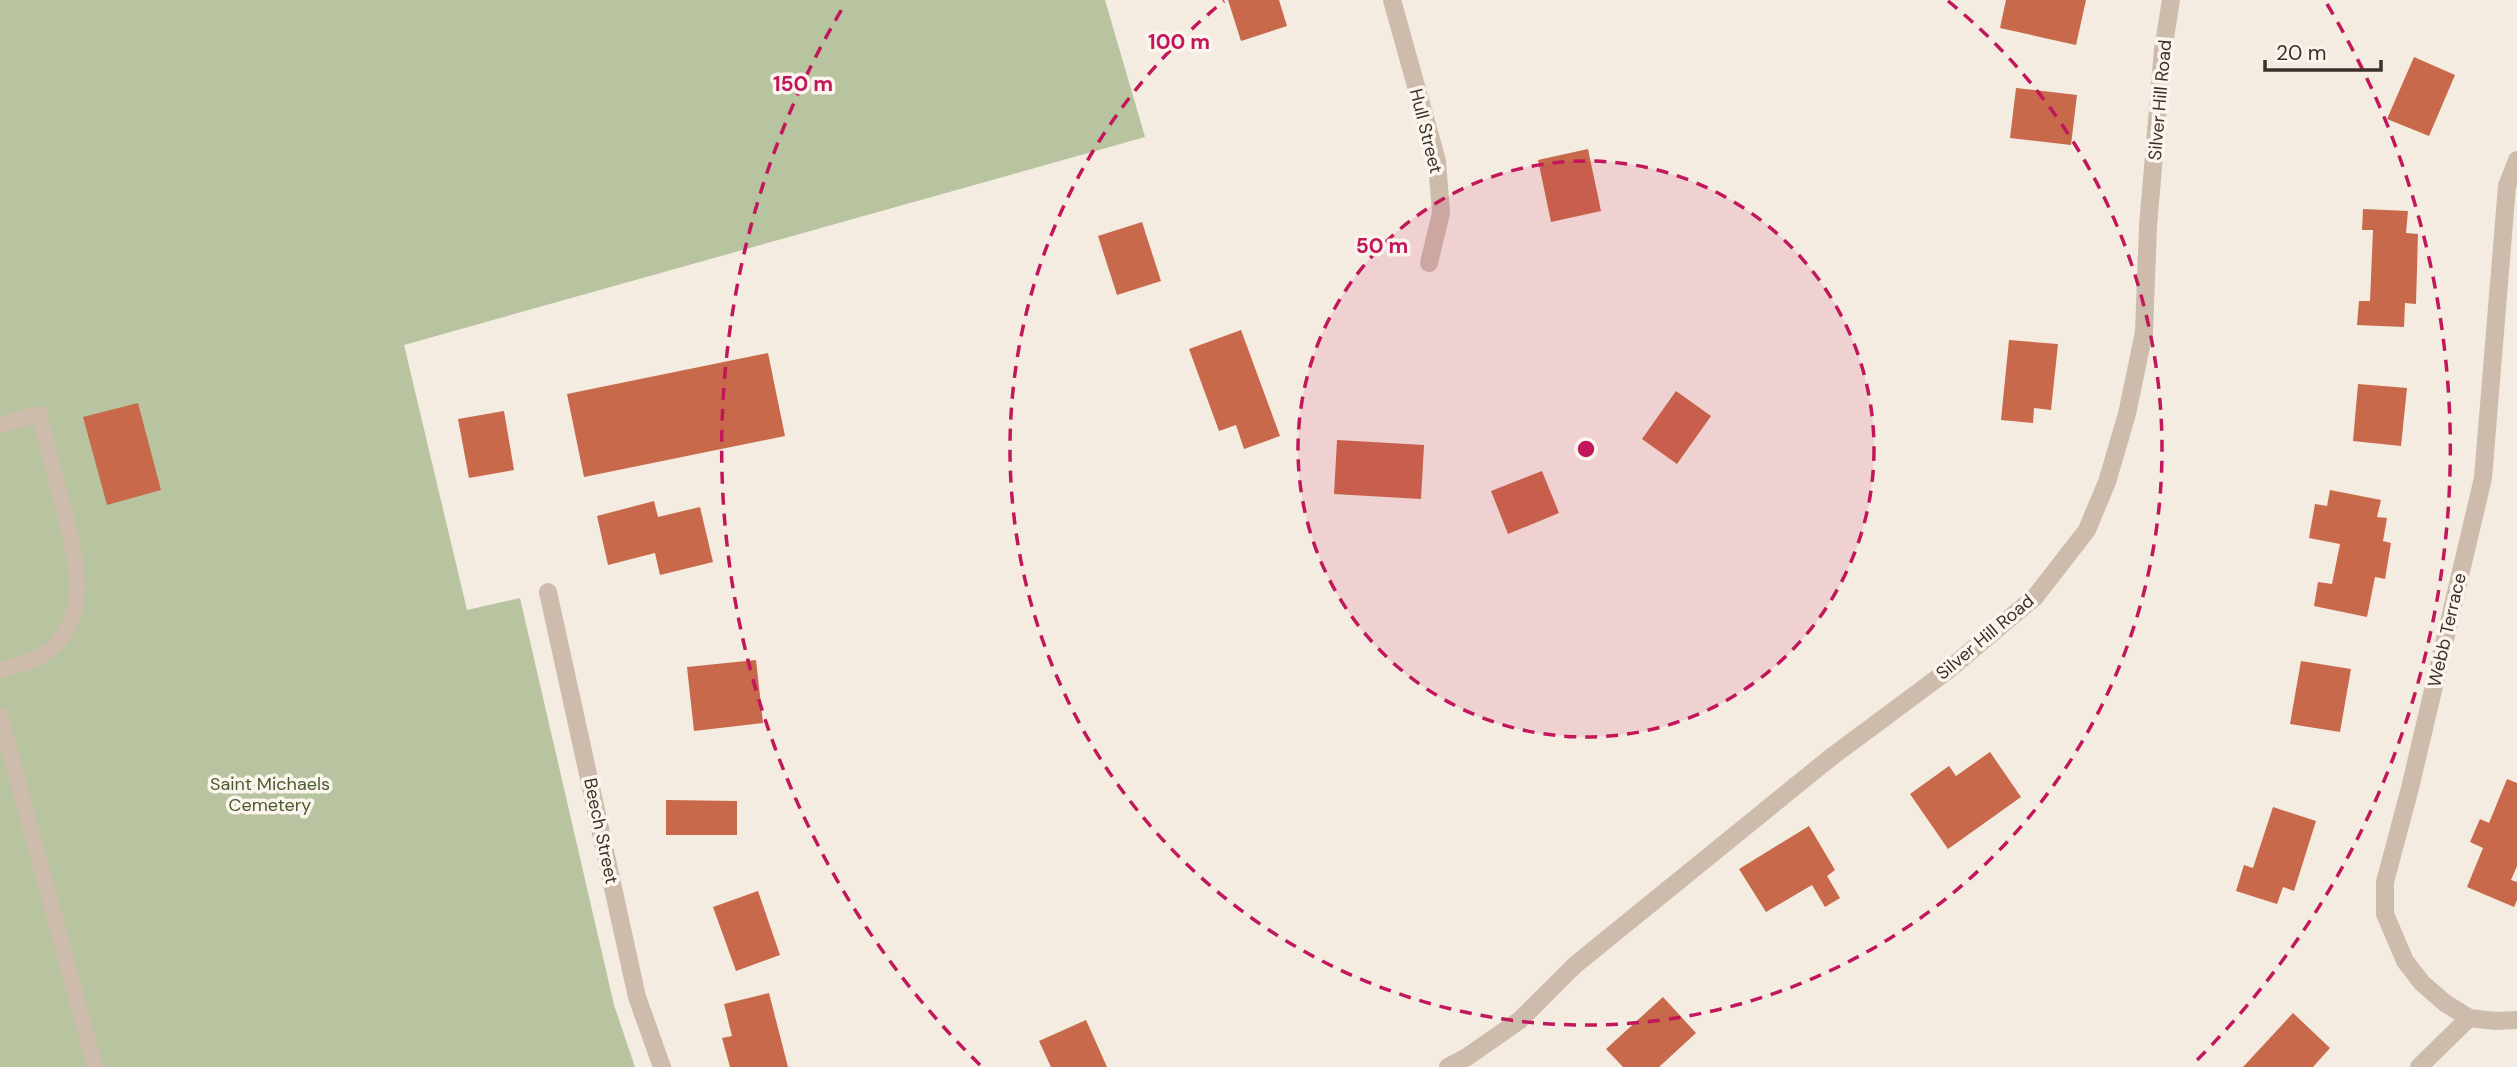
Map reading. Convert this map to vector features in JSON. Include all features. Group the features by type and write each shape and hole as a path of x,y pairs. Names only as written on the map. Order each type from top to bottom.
{"street":[{"name":"Hull Street","path":"1392,0 1437,162 1441,213 1430,263"},
{"name":"Silver Hill Road","path":"1448,1067 1520,1020 1575,965 1830,758 1947,671 2035,597 2087,530 2107,482 2127,414 2144,332 2148,226 2163,50 2171,0"},
{"name":"Webb Terrace","path":"2517,160 2507,186 2483,478 2410,788 2385,882 2385,914 2405,961 2430,990 2469,1018 2517,1020"},
{"name":"Beech Street","path":"548,592 638,997 662,1067"},
{"path":"2419,1067 2469,1018"}],"lane":[{"path":"0,425 39,414 75,554 78,583 71,620 62,636 47,651 29,662 0,670"},
{"path":"0,715 95,1067"}],"green space":[{"name":"Saint Michaels Cemetery","path":"0,0 1105,0 1145,137 404,345 467,610 520,598 614,1005 635,1067 0,1067"}],"building":[{"path":"1228,0 1279,0 1287,26 1241,41"},
{"path":"2006,0 2086,0 2076,45 2000,28"},
{"path":"2414,57 2455,75 2429,136 2387,119"},
{"path":"2016,88 2077,95 2071,145 2010,138"},
{"path":"1588,149 1601,211 1551,222 1538,160"},
{"path":"2363,209 2408,211 2406,233 2418,234 2416,304 2405,303 2404,327 2357,325 2359,301 2370,301 2373,230 2362,230"},
{"path":"1142,222 1161,281 1117,295 1098,236"},
{"path":"1241,330 1280,436 1244,449 1236,425 1219,431 1189,349"},
{"path":"2009,340 2058,344 2051,410 2034,408 2033,423 2001,420"},
{"path":"768,353 785,436 584,477 567,394"},
{"path":"2358,384 2407,388 2401,446 2353,441"},
{"path":"1676,391 1711,416 1677,464 1642,439"},
{"path":"138,403 161,490 107,505 83,417"},
{"path":"504,411 514,470 469,478 458,419"},
{"path":"1337,440 1424,445 1421,499 1334,494"},
{"path":"1542,471 1559,513 1508,534 1491,491"},
{"path":"2330,490 2381,500 2377,517 2387,518 2383,541 2391,543 2385,579 2375,577 2367,617 2314,606 2318,582 2332,584 2340,544 2309,538 2315,504 2327,506"},
{"path":"654,501 658,517 700,507 713,562 660,575 655,553 608,565 597,516"},
{"path":"756,660 763,723 694,731 687,667"},
{"path":"2301,661 2351,669 2340,732 2290,724"},
{"path":"1990,752 2021,797 1948,849 1910,794 1949,766 1956,776"},
{"path":"2507,779 2517,783 2517,866 2511,880 2517,882 2517,900 2514,907 2467,887 2483,848 2470,842 2480,819 2489,823"},
{"path":"666,800 737,801 737,835 666,835"},
{"path":"2273,807 2316,821 2294,891 2283,887 2277,904 2236,891 2244,865 2253,868"},
{"path":"1809,826 1835,870 1827,876 1840,898 1825,907 1812,885 1766,912 1739,869"},
{"path":"758,891 780,955 736,971 713,907"},
{"path":"769,993 788,1067 730,1067 722,1038 732,1036 724,1004"},
{"path":"1663,997 1696,1033 1659,1067 1623,1067 1606,1049"},
{"path":"2293,1013 2330,1048 2313,1067 2243,1067"},
{"path":"1086,1020 1107,1067 1051,1067 1039,1041"}]}
